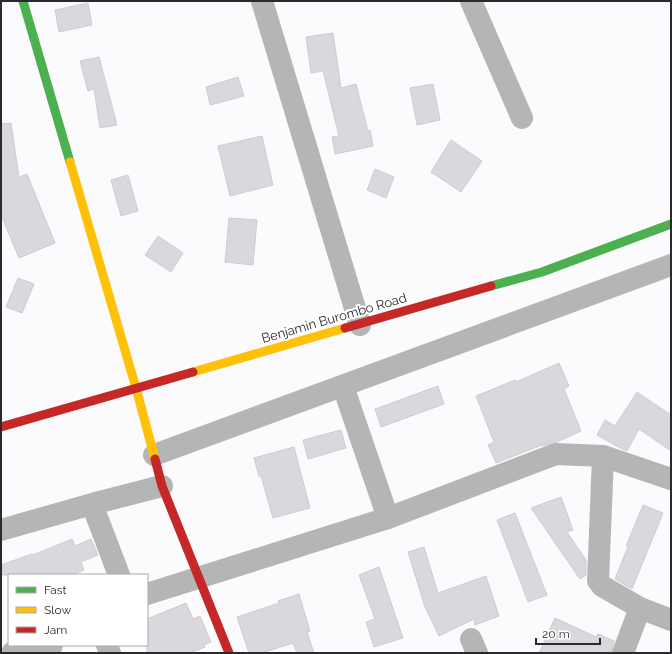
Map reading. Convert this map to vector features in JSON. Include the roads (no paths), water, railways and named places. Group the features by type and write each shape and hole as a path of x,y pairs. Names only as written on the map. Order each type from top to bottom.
{"street":[{"path":"23,1 136,388 162,486 229,653"},
{"path":"262,1 360,325"},
{"path":"471,1 522,118"},
{"name":"Benjamin Burombo Road","path":"1,427 542,272 671,224"},
{"path":"154,455 671,265"},
{"path":"343,386 388,518"},
{"path":"148,594 199,576 388,518 556,454 603,456 671,479"},
{"path":"603,456 598,581 602,586 640,608 671,620"},
{"path":"1,530 162,486"},
{"path":"92,504 119,574"},
{"path":"623,653 640,608"},
{"path":"12,653 43,649"}]}
